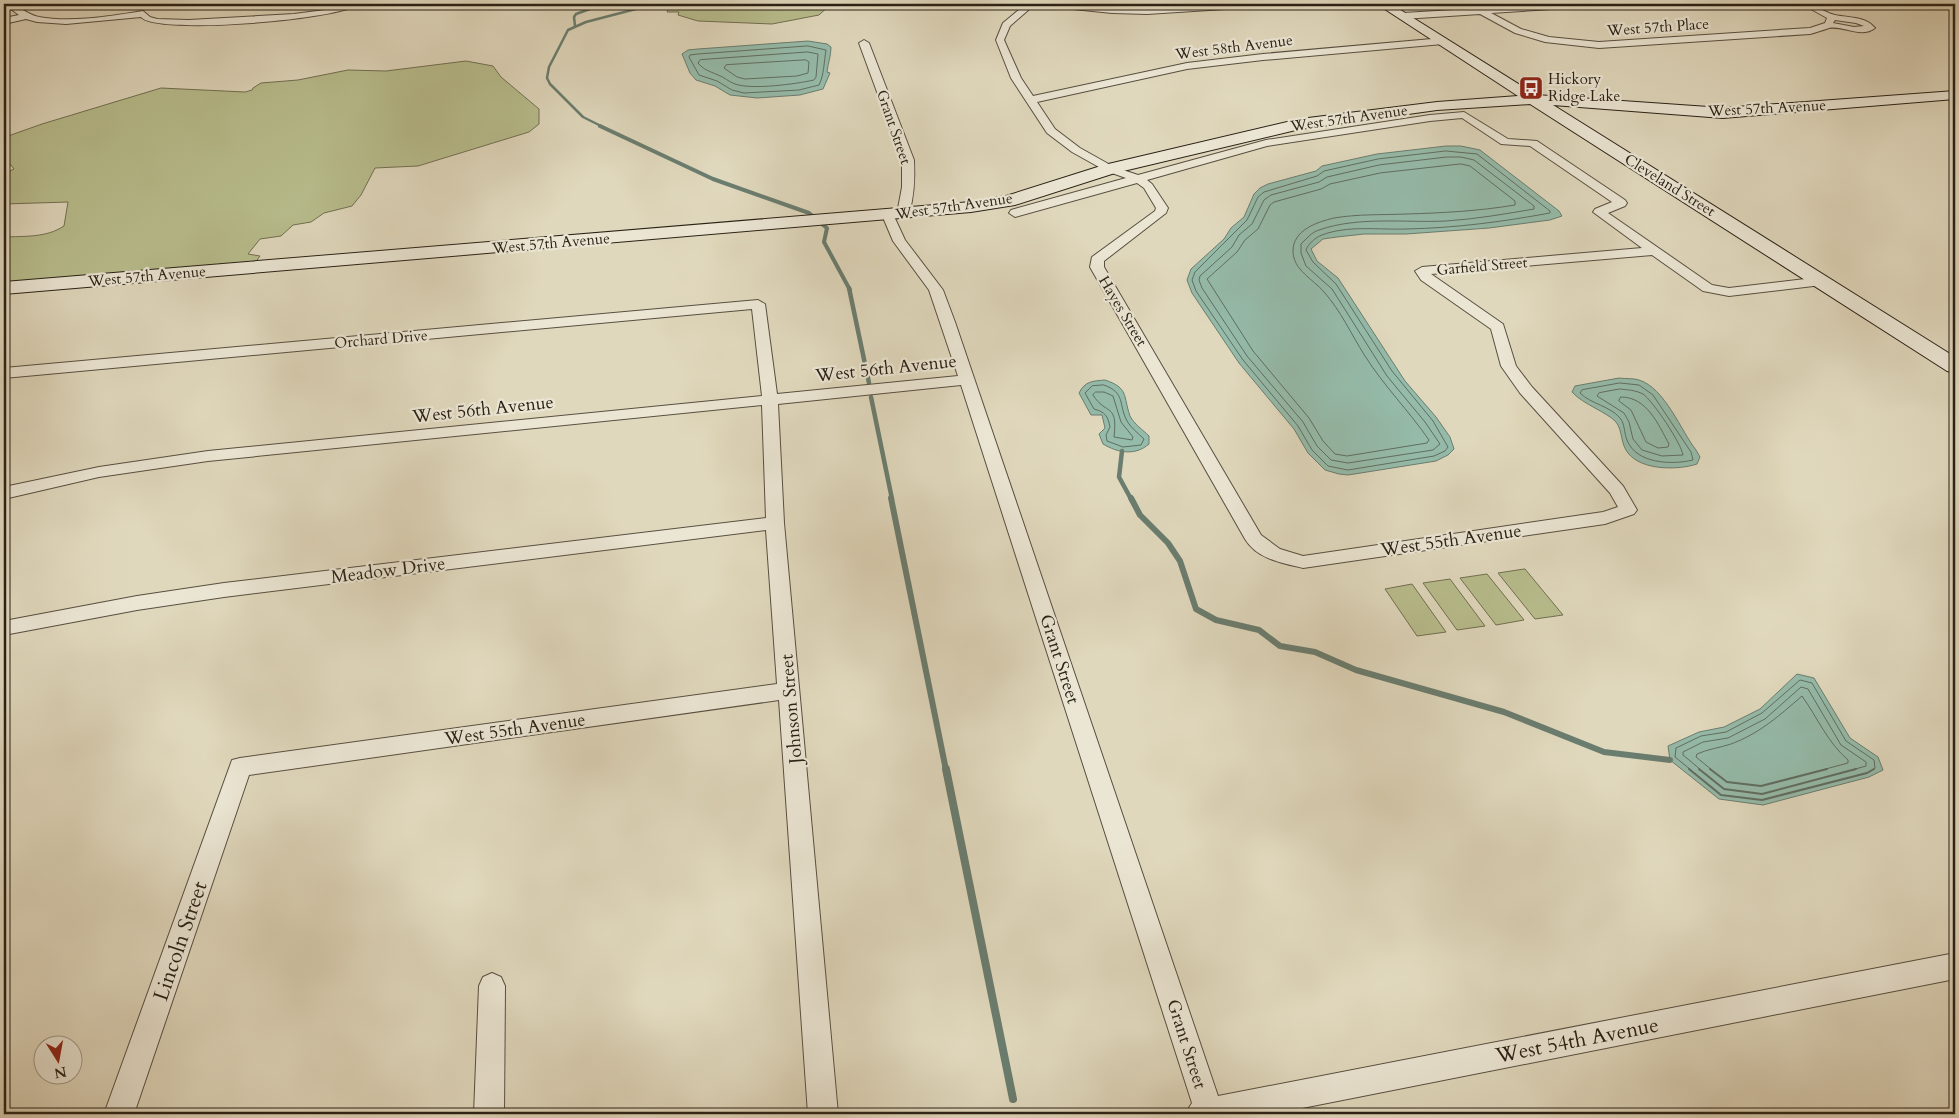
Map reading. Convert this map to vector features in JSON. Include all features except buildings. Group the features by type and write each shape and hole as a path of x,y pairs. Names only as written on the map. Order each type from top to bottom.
{"street":[{"path":"8,4 26,16"},
{"path":"143,14 148,4"},
{"path":"143,14 152,21 185,23 304,16 339,10 355,4"},
{"path":"1031,4 1006,25 1000,40 1016,78 1031,100"},
{"path":"1038,4 1147,11 1272,4"},
{"name":"Cleveland Street","path":"1384,4 1955,366"},
{"path":"1468,4 1518,31 1548,40 1574,44"},
{"path":"1403,16 1597,4"},
{"path":"1806,4 1831,22"},
{"path":"1944,4 1955,8"},
{"path":"339,10 353,14"},
{"path":"4,21 26,16 50,20 94,19 143,14"},
{"path":"82,32 94,19"},
{"name":"West 57th Place","path":"1574,44 1599,45 1810,31 1826,28 1831,22"},
{"name":"West 58th Avenue","path":"1031,100 1187,66 1263,57 1443,41"},
{"name":"Grant Street","path":"864,43 908,160 910,177 907,200 895,214 899,241 936,290 968,380 1206,1114"},
{"name":"West 57th Avenue","path":"4,288 971,207 1009,201 1110,169 1300,124 1438,106 1535,99 1723,113 1955,95"},
{"name":"Hayes Street","path":"1031,100 1051,131 1076,150 1110,169 1139,179 1148,186 1162,208 1160,213 1097,260 1097,267 1254,539 1274,554"},
{"path":"1015,213 1266,144 1430,118 1464,115 1506,142 1533,143 1621,202 1599,212 1708,288 1730,292 1822,281"},
{"name":"Garfield Street","path":"1628,510 1616,490 1526,390 1509,366 1498,326 1426,277 1422,270 1655,251"},
{"name":"Orchard Drive","path":"4,373 758,304"},
{"name":"Johnson Street","path":"758,304 770,400 775,523 823,1114"},
{"name":"West 56th Avenue","path":"4,493 99,472 208,456 968,380"},
{"name":"West 55th Avenue","path":"1274,554 1303,562 1605,518 1628,510"},
{"name":"Meadow Drive","path":"4,628 138,603 224,590 775,523"},
{"name":"West 55th Avenue","path":"240,767 790,690"},
{"name":"Lincoln Street","path":"119,1114 240,767"},
{"name":"West 54th Avenue","path":"1206,1114 1955,966"},
{"path":"489,1114 492,986"}],"shaded area":[{"path":"671,4 831,4 819,15 772,24 698,21 678,15 679,12 667,12"},
{"path":"466,61 493,66 501,77 539,109 539,124 529,132 418,166 375,168 361,195 352,206 324,213 311,222 293,225 281,236 260,239 248,254 260,256 255,263 4,283 4,237 35,236 57,230 64,226 68,202 4,204 4,174 14,169 11,165 4,165 4,140 11,135 161,88 245,92 252,90 261,83 298,80 348,70 386,71"},
{"path":"1525,569 1563,615 1535,619 1498,573"},
{"path":"1487,574 1524,620 1496,625 1460,578"},
{"path":"1450,579 1485,626 1457,630 1423,583"},
{"path":"1412,584 1446,632 1417,636 1385,589"}],"water":[{"path":"808,41 827,44 831,47 827,72 830,73 823,89 800,95 757,98 730,95 715,86 696,80 690,73 682,54 688,50"},
{"path":"1461,146 1480,150 1559,211 1562,216 1550,220 1489,228 1337,237 1323,239 1311,249 1317,261 1338,278 1405,381 1436,417 1450,437 1454,449 1448,455 1436,461 1348,475 1325,470 1308,453 1294,429 1239,363 1192,293 1187,280 1191,269 1224,239 1231,228 1244,217 1254,194 1268,184 1316,171 1322,166 1377,154"},
{"path":"1619,378 1639,380 1657,392 1672,411 1700,457 1697,464 1661,468 1634,459 1625,449 1620,429 1616,422 1572,392 1575,386"},
{"path":"1105,380 1122,390 1130,416 1149,436 1149,444 1144,448 1126,452 1103,444 1099,434 1105,428 1102,415 1091,415 1079,393 1084,386 1093,381"},
{"path":"1797,674 1814,678 1850,738 1878,757 1883,770 1869,777 1763,805 1719,799 1670,760 1668,746 1699,732 1724,727 1760,709"}],"waterway":[{"path":"575,26 574,17 576,14 604,4"},
{"path":"603,127 583,117 550,84 547,78 549,67 568,30 586,22 655,4"},
{"path":"600,126 713,179 809,213 814,217"},
{"path":"823,225 827,228 824,242 849,288"},
{"path":"849,288 869,383"},
{"path":"871,397 892,499"},
{"path":"1122,451 1119,477 1131,499"},
{"path":"891,498 946,770"},
{"path":"1131,498 1140,515 1168,543 1180,561 1196,609 1216,620 1259,630 1280,646 1315,652 1356,670 1504,712 1604,752 1670,760"},
{"path":"946,769 1013,1099"}],"place":[{"name":"Hickory Ridge Lake","path":"1531,88"}]}
